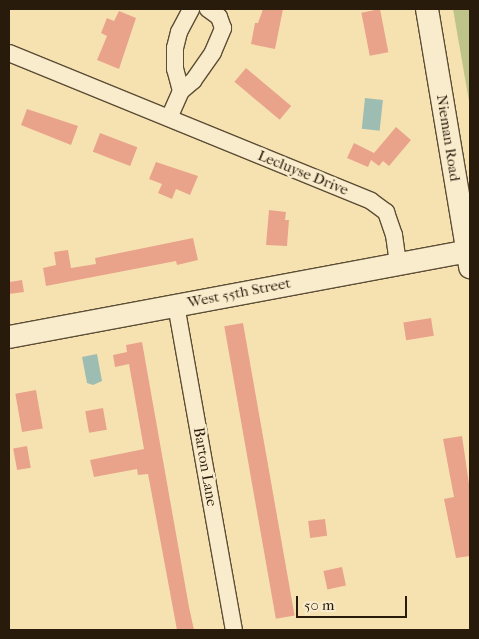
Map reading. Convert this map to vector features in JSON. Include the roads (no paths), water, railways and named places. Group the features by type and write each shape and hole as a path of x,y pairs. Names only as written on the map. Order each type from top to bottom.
{"street":[{"path":"180,91 175,69 175,48 179,32 191,9"},
{"path":"169,118 180,91 193,81 213,52 223,28 220,18 208,9"},
{"name":"Nieman Road","path":"427,9 469,257"},
{"name":"Lecluyse Drive","path":"9,53 371,200 386,212 394,235 398,262"},
{"name":"West 55th Street","path":"9,337 398,262 469,257"},
{"name":"Barton Lane","path":"176,305 234,630"}],"water":[{"path":"365,98 383,100 380,131 362,129"},
{"path":"97,354 102,381 93,385 87,383 82,357"}]}
